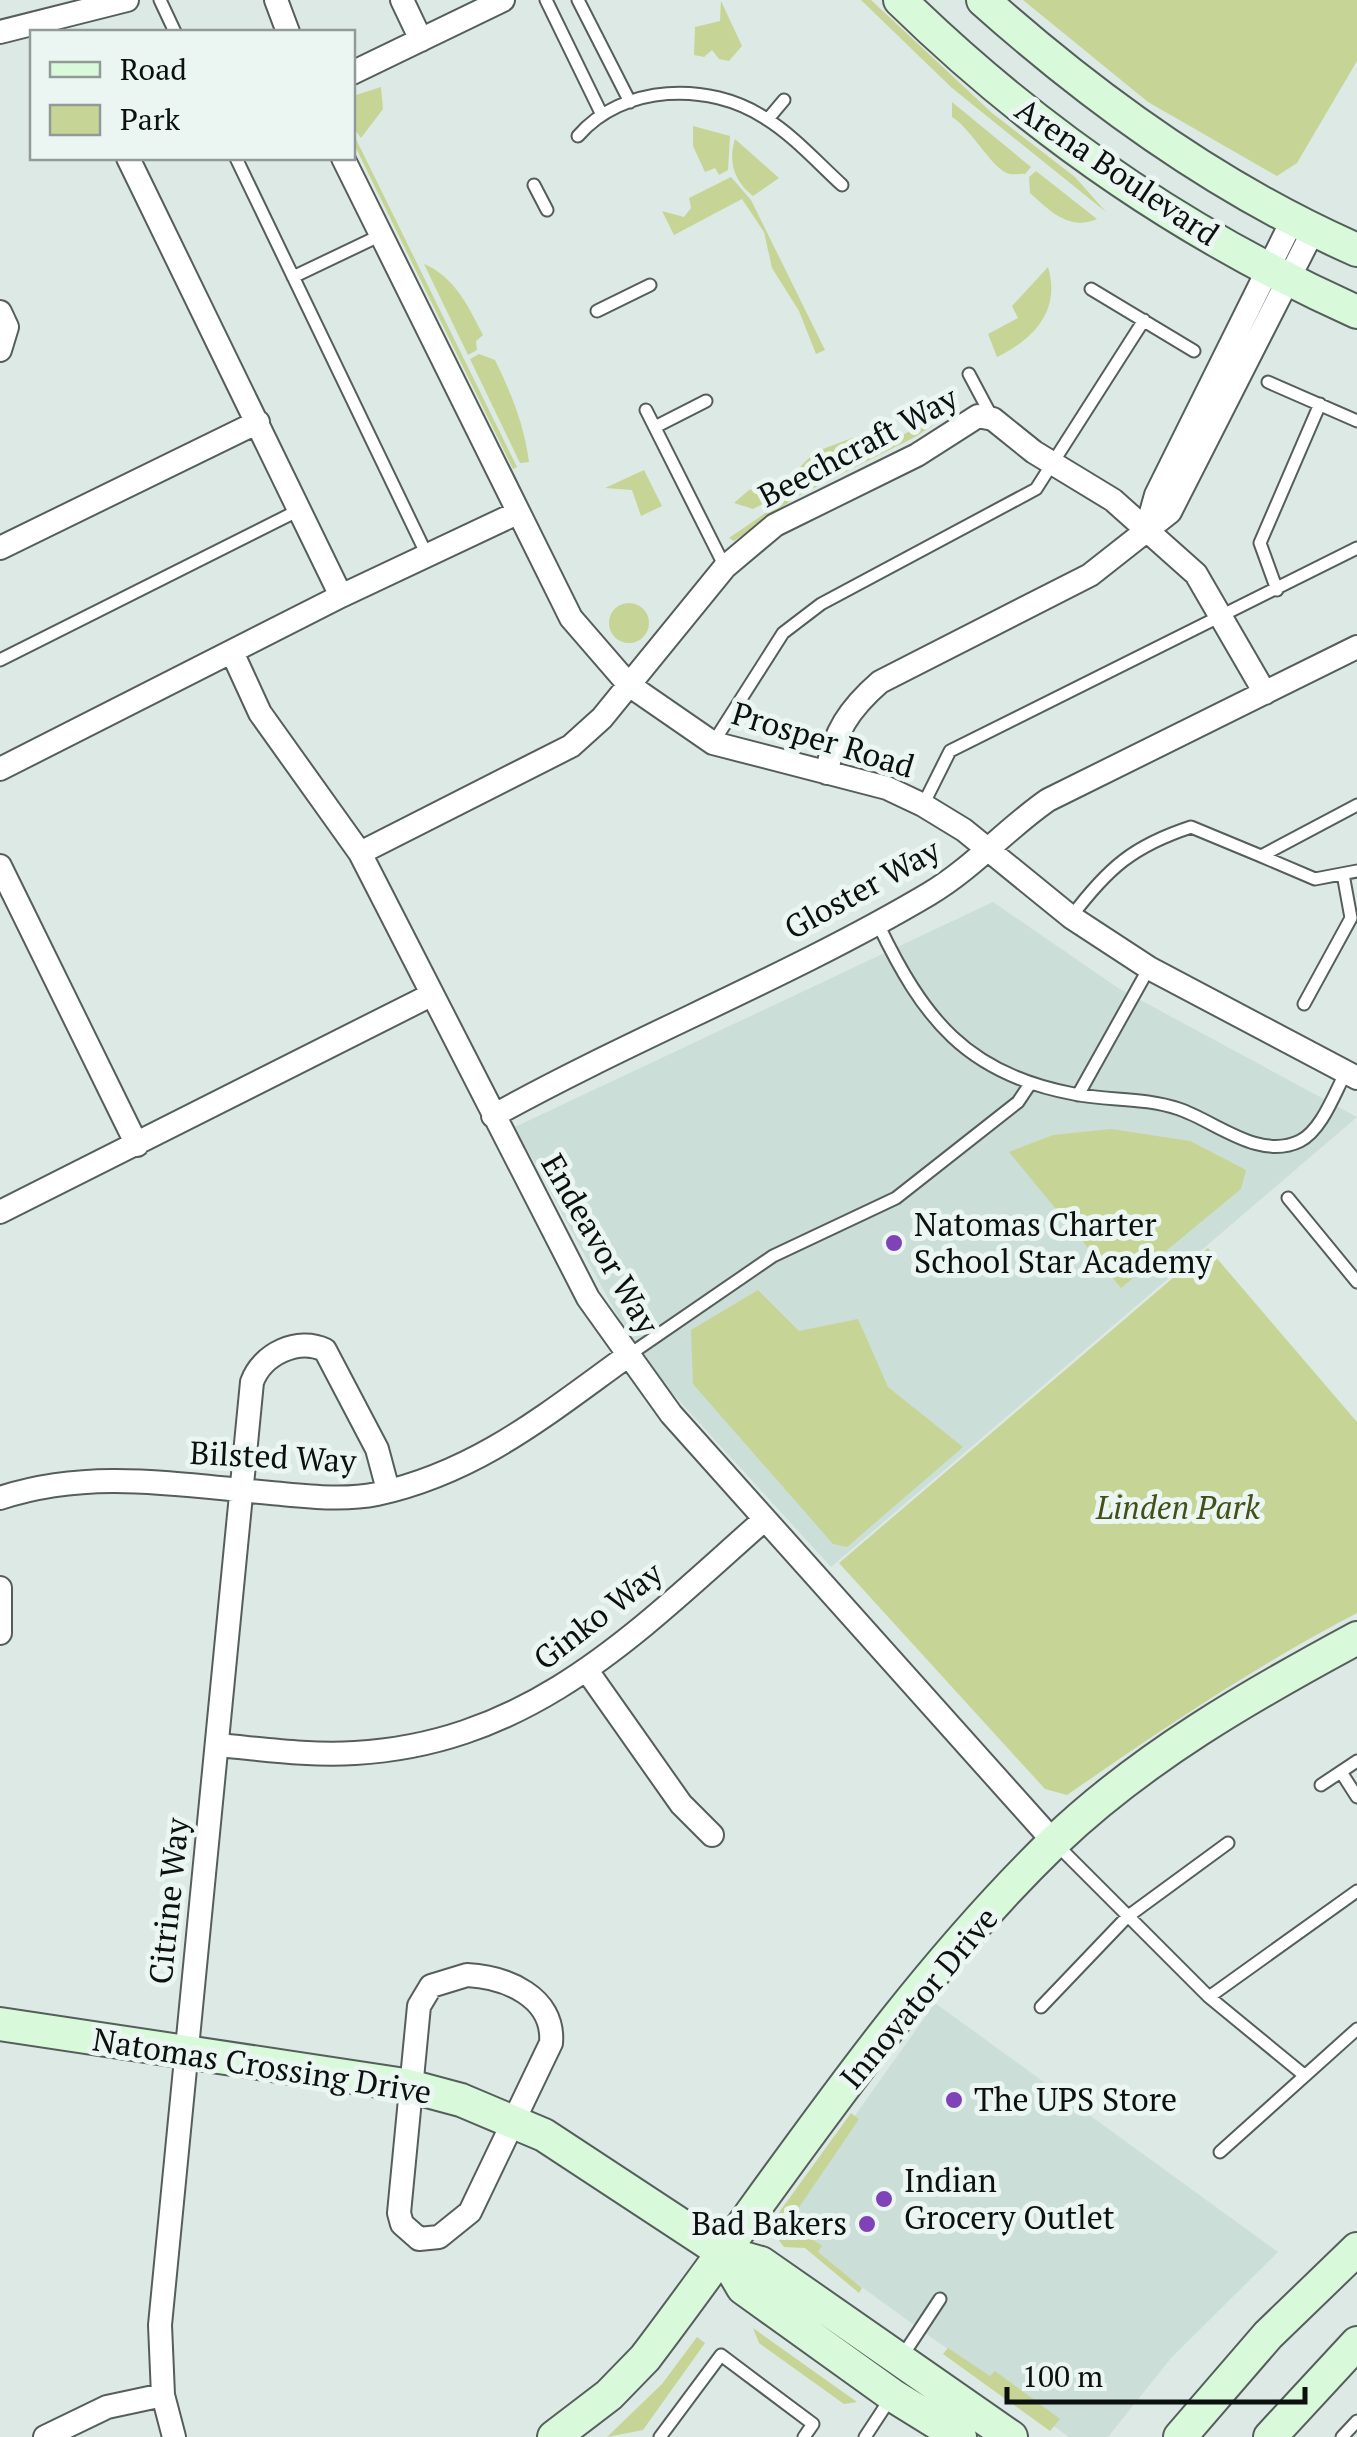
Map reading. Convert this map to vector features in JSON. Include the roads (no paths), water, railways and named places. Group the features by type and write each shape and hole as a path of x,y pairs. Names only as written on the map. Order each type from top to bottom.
{"street":[{"path":"0,32 66,24 127,0"},
{"path":"276,0 287,30"},
{"path":"402,0 421,40"},
{"path":"355,72 503,0"},
{"name":"Arena Boulevard","path":"900,0 1022,111 1172,214 1278,274 1357,312"},
{"name":"Arena Boulevard","path":"983,0 1099,96 1190,159 1303,224 1357,250"},
{"path":"129,160 341,596"},
{"name":"Prosper Road","path":"344,160 571,618 629,685 713,743 886,788 923,804 988,849 1071,917 1149,968 1351,1075"},
{"path":"826,773 832,744 853,706 880,682 1090,574 1147,527 1156,495 1303,224"},
{"path":"0,312 7,327 0,350"},
{"name":"Beechcraft Way","path":"360,853 572,746 629,685 725,567 775,525 917,455 978,416 993,419 1147,527 1196,574 1265,693"},
{"path":"0,548 258,422"},
{"path":"0,769 341,596 517,513"},
{"name":"Gloster Way","path":"494,1116 878,924 957,877 1048,800 1357,647"},
{"name":"Endeavor Way","path":"232,652 260,713 360,853 572,1271 626,1357 764,1519 1054,1842"},
{"path":"0,866 136,1145"},
{"path":"0,1212 431,995"},
{"name":"Citrine Way","path":"174,2437 163,2395 160,2324 257,1369 306,1343 330,1356 377,1449 388,1490"},
{"name":"Bilsted Way","path":"0,1498 66,1482 104,1478 325,1498 434,1480 470,1464 626,1357"},
{"name":"Ginko Way","path":"217,1745 308,1753 402,1748 494,1722 588,1672 764,1519"},
{"path":"0,1588 0,1634"},
{"name":"Innovator Drive","path":"554,2437 609,2395 645,2358 890,2024 1054,1842 1123,1784 1225,1712 1357,1638"},
{"path":"588,1672 680,1804 712,1835"},
{"path":"467,1975 504,1980 534,1999 552,2029 551,2043 514,2120 470,2212 439,2238 419,2239 402,2224 399,2213 419,2006 431,1986 467,1975"},
{"name":"Natomas Crossing Drive","path":"0,2024 412,2088 514,2120 586,2158 722,2252 761,2263 1011,2437"},
{"path":"1180,2437 1268,2335 1357,2249"},
{"name":"Natomas Crossing Drive","path":"722,2252 743,2288 892,2395 960,2437"},
{"path":"1270,2437 1357,2343"},
{"path":"46,2437 106,2408 163,2395"}],"lane":[{"path":"160,0 174,30"},
{"path":"546,0 602,115"},
{"path":"578,0 630,102"},
{"path":"578,136 602,115 662,92 723,98 768,119 842,185"},
{"path":"768,119 784,100"},
{"path":"237,160 428,555"},
{"path":"534,185 547,210"},
{"path":"293,276 381,235"},
{"path":"597,312 650,285"},
{"path":"1092,289 1194,351"},
{"path":"713,743 784,632 821,604 1036,489 1055,465 1144,320"},
{"path":"969,374 993,419"},
{"path":"1268,382 1357,421"},
{"path":"655,427 706,400"},
{"path":"1277,590 1260,543 1320,404"},
{"path":"646,410 725,567"},
{"path":"0,660 300,509"},
{"path":"923,804 950,751 1357,548"},
{"path":"1261,856 1357,806"},
{"path":"1071,917 1115,863 1152,840 1191,827 1315,879 1357,870"},
{"path":"1304,1004 1352,918 1343,874"},
{"path":"878,924 917,999 938,1025 970,1054 1030,1084 1078,1095 1157,1102 1267,1146 1300,1141 1318,1123 1351,1075"},
{"path":"1078,1095 1149,968"},
{"path":"626,1357 774,1256 896,1198 1018,1102 1030,1084"},
{"path":"1288,1198 1354,1274"},
{"path":"1322,1784 1357,1761"},
{"path":"1340,1772 1357,1797"},
{"path":"1054,1842 1209,1997 1304,2075"},
{"path":"1041,2006 1126,1918 1228,1843"},
{"path":"1209,1997 1357,1891"},
{"path":"1220,2152 1357,2029"},
{"path":"899,2362 940,2299"},
{"path":"660,2437 721,2355 813,2424 804,2437"},
{"path":"866,2437 892,2395"},
{"path":"1342,2437 1357,2421"}],"place":[{"name":"Natomas Charter School Star Academy","path":"894,1243"},
{"name":"The UPS Store","path":"954,2100"},
{"name":"Indian Grocery Outlet","path":"884,2199"},
{"name":"Bad Bakers","path":"867,2224"}],"park label":[{"name":"Linden Park","path":"1178,1508"}]}
